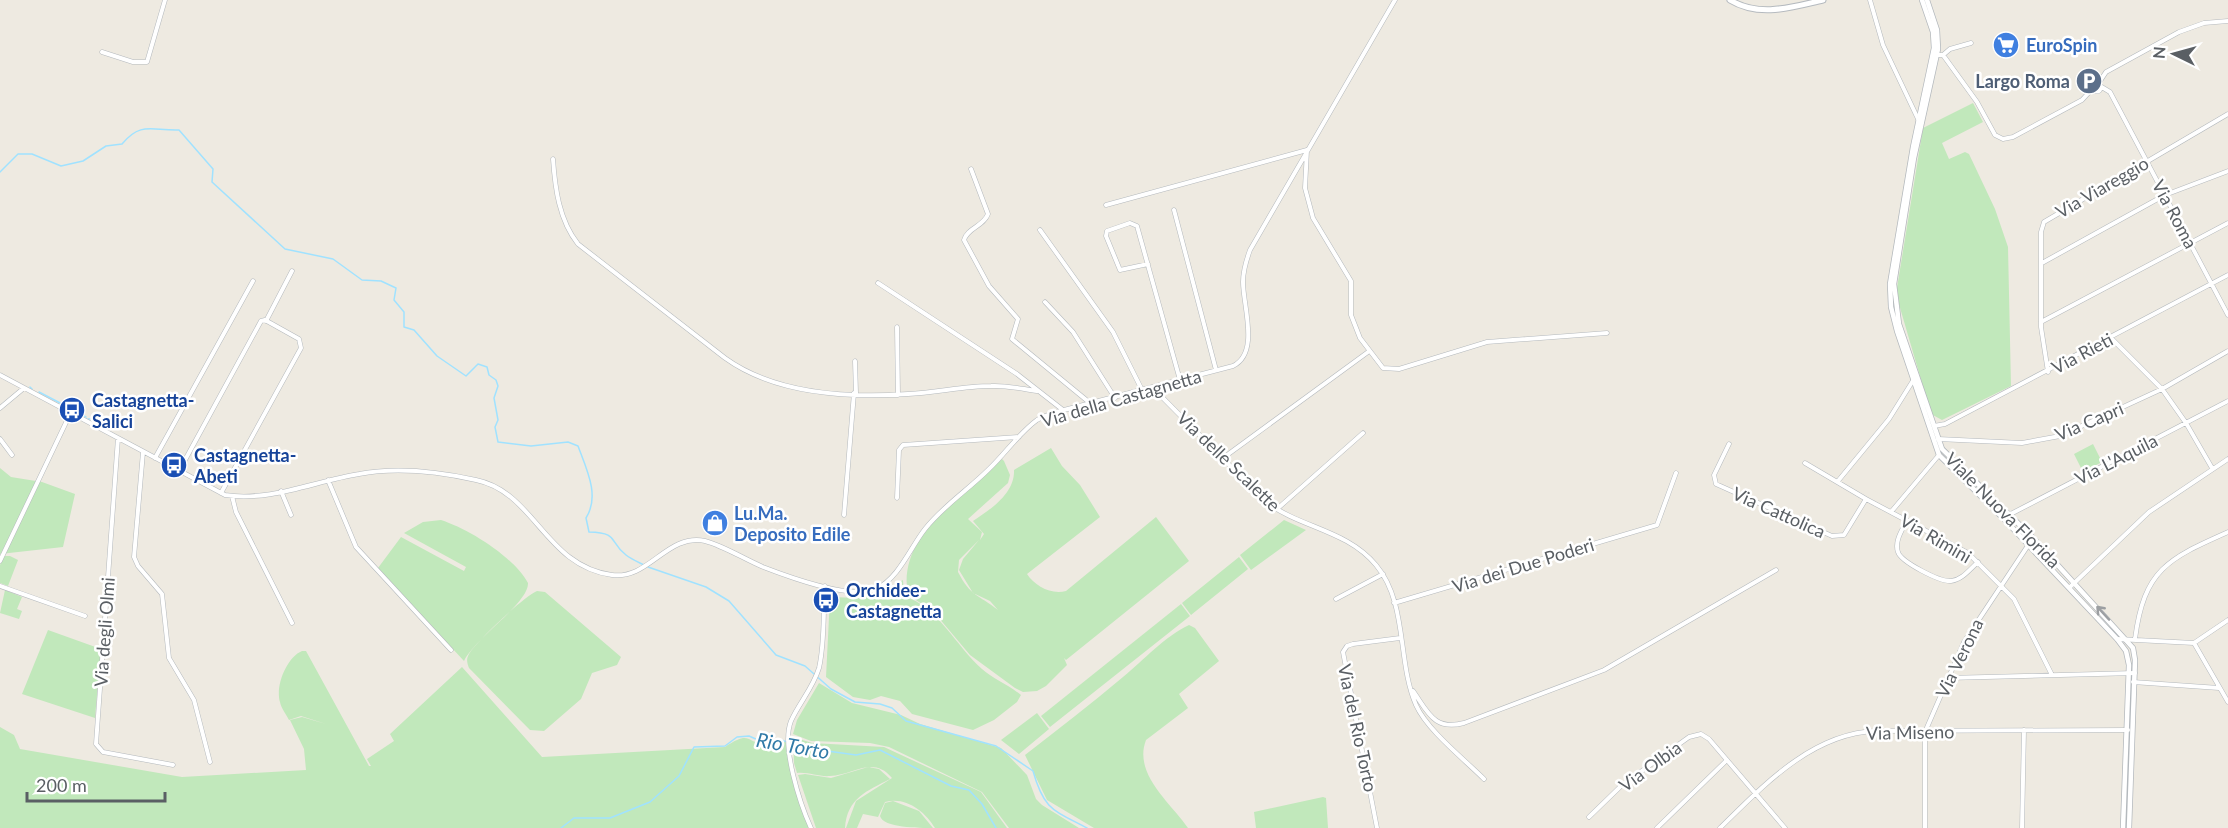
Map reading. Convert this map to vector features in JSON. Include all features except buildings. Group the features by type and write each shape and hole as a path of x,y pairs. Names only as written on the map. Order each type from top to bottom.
{"main road":[{"path":"1731,0 1740,6 1767,11 1823,0"}],"street":[{"path":"102,52 133,62 147,62 165,0"},
{"name":"Via della Castagnetta","path":"0,375 221,493 232,496 252,496 359,474 396,471 487,483 510,495 554,546 573,562 613,575 626,575 642,569 681,543 700,541 767,568 825,586 860,593 887,582 932,519 990,468 1038,419 1238,364 1245,354 1248,334 1243,281 1247,258 1264,222 1375,40 1395,0"},
{"path":"1870,0 1883,45 1920,122"},
{"name":"Viale Nuova Florida","path":"1922,0 1934,44 1890,286 1894,319 1939,456 2033,538 2127,639 2135,653 2135,673 2131,682"},
{"name":"Viale Nuova Florida","path":"1927,0 1941,55 1920,122 1894,288 1898,318 1937,439 1945,453 2006,516 2127,653 2131,682 2123,828"},
{"path":"1971,43 1948,50 1941,55 1977,102 1994,134 2001,139 2011,138 2072,105 2084,98 2093,88 2098,91 2106,72 2179,33 2204,23 2228,21"},
{"name":"Via Roma","path":"2099,85 2110,92 2228,315"},
{"name":"Via Viareggio","path":"2048,372 2040,323 2042,229 2045,221 2228,114"},
{"path":"1106,205 1307,150 1305,180 1310,208 1319,232 1352,281 1351,318 1368,352 1381,367 1392,370 1487,342 1607,333"},
{"path":"553,159 558,199 568,230 581,247 727,360 746,370 803,388 855,393 898,395 992,386 1037,391"},
{"path":"971,169 987,216 966,234 964,240 987,283 1018,319 1012,339 1090,404"},
{"path":"2041,264 2165,195 2228,171"},
{"path":"1174,210 1216,370"},
{"path":"2040,323 2228,223"},
{"path":"1148,264 1120,270 1106,236 1107,231 1135,224 1148,264 1180,380"},
{"path":"1041,230 1110,327 1142,390"},
{"path":"179,471 261,322 266,321 292,271"},
{"name":"Via Rieti","path":"1933,427 1945,424 2048,372 2228,275"},
{"path":"155,458 253,281"},
{"path":"878,283 1017,374 1064,410"},
{"path":"1045,302 1073,332 1114,398"},
{"path":"221,493 302,343 298,338 266,321"},
{"path":"897,327 898,395"},
{"path":"2111,338 2162,389 2186,423 2212,468"},
{"name":"Via Capri","path":"1937,439 2012,443 2045,440 2072,432 2162,389 2228,351"},
{"path":"1223,458 1368,352"},
{"path":"844,515 855,393 855,361"},
{"path":"1838,481 1889,419 1917,375"},
{"path":"0,408 24,388"},
{"name":"Via delle Scalette","path":"1153,388 1277,509 1351,542 1369,557 1383,574 1394,603 1411,688 1423,717 1484,779"},
{"name":"Via L'Aquila","path":"2006,516 2228,401"},
{"path":"0,561 71,412"},
{"path":"1277,509 1363,433"},
{"path":"897,498 899,450 903,445 1020,437"},
{"name":"Via degli Olmi","path":"118,438 96,744 103,752 173,765"},
{"path":"0,439 12,455"},
{"name":"Via Cattolica","path":"1729,444 1714,475 1716,484 1832,536 1844,535 1866,499"},
{"path":"143,452 135,559 162,594 169,658 194,700 210,762"},
{"path":"1891,512 1939,456"},
{"path":"2070,587 2149,512 2228,459"},
{"name":"Via Rimini","path":"1805,463 1866,499 1963,549 2001,584 2017,604 2052,675"},
{"name":"Via dei Due Poderi","path":"1394,603 1657,525 1676,473"},
{"path":"328,480 356,547 451,650"},
{"path":"282,491 291,515"},
{"path":"232,496 239,519 292,623"},
{"path":"1907,520 1897,547 1899,554 1906,561 1938,579 1950,581 1963,576 1978,562"},
{"path":"2135,639 2141,602 2157,574 2174,559 2228,532"},
{"name":"Via Verona","path":"1925,828 1925,732 1968,634 2033,538"},
{"path":"1411,688 1437,723 1462,724 1604,670 1776,570"},
{"path":"1336,599 1383,574"},
{"path":"0,586 85,616"},
{"path":"811,828 795,783 789,739 791,722 815,679 819,667 825,586"},
{"path":"2117,639 2194,644 2227,624"},
{"name":"Via del Rio Torto","path":"1377,828 1343,654 1346,647 1351,645 1400,638"},
{"path":"2194,644 2228,702"},
{"path":"1947,678 2135,673"},
{"path":"2131,682 2219,688"},
{"path":"2022,828 2024,730"},
{"name":"Viale Nuova Florida","path":"2129,730 2129,828"},
{"name":"Via Miseno","path":"1720,828 1756,793 1797,761 1840,737 1871,731 2129,730"},
{"name":"Via Olbia","path":"1589,817 1621,786 1695,735 1701,734 1708,737 1785,828"},
{"path":"1657,828 1727,760"}],"green space":[{"path":"1973,103 1983,122 1942,143 1949,159 1965,152 1969,154 1995,209 2008,247 2011,386 1942,420 1931,414 1896,294 1923,128"},
{"path":"2093,444 2102,462 2083,472 2074,454"},
{"path":"1051,448 1062,466 1080,485 1100,517 1027,574 1044,588 1055,592 1066,591 1156,517 1189,561 1066,660 1064,658 1067,665 1046,686 1037,691 1023,692 1015,688 970,655 933,611 908,595 907,573 912,554 922,535 936,518 1002,459 1010,475 1008,483 968,519 982,532 980,540 984,534 973,521 1001,500 1011,486 1014,470","holes":["979,540 963,559 959,570 972,592 958,572 959,560","975,594 990,601 998,610"]},
{"path":"0,468 11,477 42,482 75,494 63,547 0,554"},
{"path":"441,520 490,545 512,563 528,583 520,600 464,661 378,568 401,537 464,571 466,567 404,533 423,522"},
{"path":"1284,520 1306,530 1251,570 1240,555"},
{"path":"4,556 18,560 8,586 0,583 0,565"},
{"path":"1239,557 1248,569 1191,615 1182,603"},
{"path":"903,580 904,596 916,601 937,618 982,669 1021,695 1017,702 994,720 973,730 912,714 900,701 881,696 870,700 853,697 826,677 830,597 859,598 886,590"},
{"path":"5,590 22,597 17,609 22,611 19,619 0,613"},
{"path":"537,591 545,592 621,657 617,665 592,673 581,699 544,731 530,730 469,668 467,661 469,654 490,630 511,610"},
{"path":"1181,604 1190,616 1050,727 1041,716"},
{"path":"1189,625 1195,628 1219,661 1179,694 1188,708 1146,740 1143,752 1149,776 1155,787 1188,828 1094,828 1047,800 1025,755 1111,687 1163,642"},
{"path":"48,630 101,649 95,718 22,694"},
{"path":"302,651 306,651 369,766 371,766 367,759 394,741 390,734 462,667 542,757 725,747 744,738 759,743 779,741 788,743 790,770 809,828 0,828 0,727 14,735 20,749 182,777 306,770 304,749 290,720 302,717 326,724 301,716 289,720 281,706 279,695 283,673 292,659"},
{"path":"819,683 852,703 901,715 920,724 1001,748 1027,775 1036,799 1079,828 1009,828 982,792 889,747 870,743 811,741 793,734 797,720"},
{"path":"1037,713 1049,729 1019,754 1001,740"},
{"path":"793,737 812,743 884,747 981,792 1007,828 935,828 914,806 892,801 885,802 878,817 863,814 857,828 846,828 856,801 892,778 885,771 870,767 830,776 797,773 794,763"},
{"path":"868,767 879,769 890,779 866,792 854,802 845,828 816,828 798,775 831,778"},
{"path":"1326,798 1328,828 1256,828 1254,812"},
{"path":"893,801 919,811 933,828 894,825 883,820 880,816 885,803"}],"waterway":[{"path":"0,172 18,154 32,154 61,166 83,161 106,146 122,144 135,132 141,130 179,130 213,169 212,182 285,249 333,259 362,280 381,281 396,288 394,300 404,312 404,327 414,330 437,356 466,376 478,364 487,367 489,375 496,380 498,386 494,398 498,420 495,427 498,442 531,446 568,442 578,446 591,483 592,501 586,518 589,532 610,536 626,555 644,565"},
{"path":"39,392 64,405"},
{"path":"67,407 79,413"},
{"path":"648,567 706,587 729,601 776,655 805,666 831,689 855,702 880,704 892,708 906,721 996,746 1033,771 1041,794 1051,807 1087,828"},
{"name":"Rio Torto","path":"561,828 574,818 610,818 650,802 679,776 694,747 725,746 737,737 749,736 765,743 778,739 806,748 856,755 880,750 951,786 969,790 982,804 996,828"}],"place":[{"name":"EuroSpin","path":"2006,45"},
{"name":"Largo Roma","path":"2089,81"},
{"name":"Castagnetta- Salici","path":"72,410"},
{"name":"Castagnetta- Abeti","path":"174,465"},
{"name":"Lu.Ma. Deposito Edile","path":"715,523"},
{"name":"Orchidee- Castagnetta","path":"826,600"}]}
